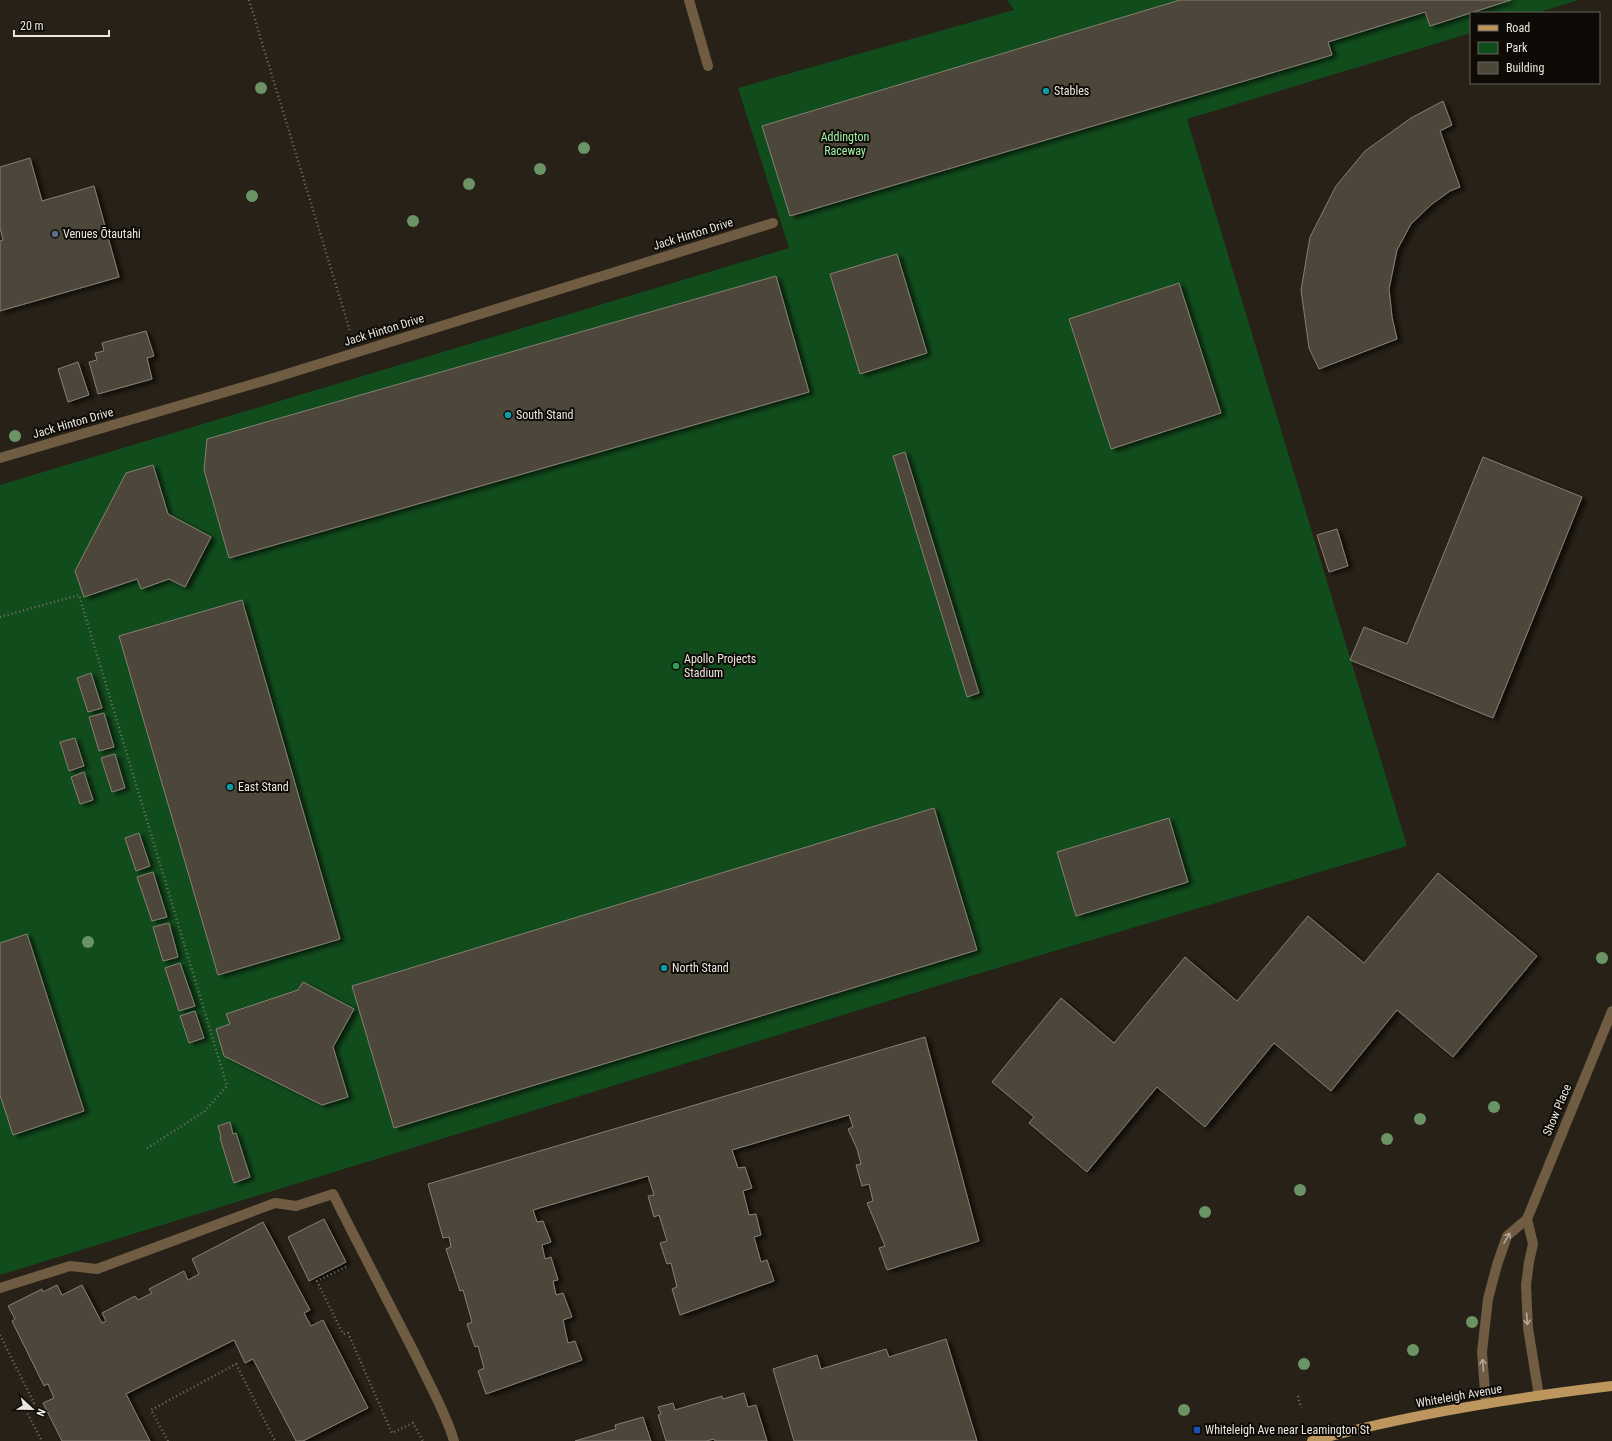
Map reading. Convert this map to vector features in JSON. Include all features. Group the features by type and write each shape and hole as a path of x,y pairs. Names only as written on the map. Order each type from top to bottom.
{"main road":[{"name":"Whiteleigh Avenue","path":"1312,1441 1350,1430 1404,1419 1486,1404 1612,1386"}],"street":[{"path":"689,0 708,66"},
{"name":"Jack Hinton Drive","path":"0,458 357,352 773,223"},
{"name":"Show Place","path":"1486,1404 1482,1352 1488,1299 1497,1264 1507,1236 1527,1219 1612,1011"},
{"path":"0,1288 70,1266 97,1269 275,1203 296,1206 333,1194 439,1404 454,1441"},
{"path":"1527,1219 1533,1244 1526,1285 1528,1328 1539,1396"}],"path":[{"path":"249,0 357,352"},
{"path":"0,617 79,595 226,1086 205,1111 146,1149"},
{"path":"364,1257 317,1281 343,1334 348,1333 392,1433 412,1422 423,1441"},
{"path":"0,1335 34,1403 25,1409 42,1441"},
{"path":"168,1441 151,1410 236,1364 275,1441"},
{"path":"1298,1396 1301,1408"}],"green space":[{"name":"Apollo Projects Stadium","path":"1007,0 1579,0 1539,12 1470,12 1470,33 1187,119 1407,846 937,986 0,1275 0,485 789,248 738,88 1014,10"}],"building":[{"name":"Addington Raceway","path":"1180,0 1511,0 1430,26 1425,12 1328,42 1332,55 790,216 762,126"},
{"path":"1443,101 1452,125 1440,131 1460,187 1450,191 1432,204 1411,224 1397,250 1389,289 1392,317 1397,339 1319,369 1309,348 1301,290 1310,237 1336,186 1365,151 1411,118"},
{"name":"Venues Ōtautahi","path":"30,158 42,201 94,186 119,277 0,311 0,241 3,240 0,228 0,167"},
{"path":"897,254 927,353 860,374 830,274"},
{"name":"South Stand","path":"776,276 809,392 229,558 204,470 207,439"},
{"path":"1179,283 1221,413 1111,449 1069,319"},
{"path":"146,331 154,356 147,358 152,379 98,394 89,362 97,360 95,353 104,351 102,343"},
{"path":"78,362 89,395 68,402 58,369"},
{"path":"905,452 979,693 967,697 893,456"},
{"path":"1483,457 1582,497 1493,718 1350,660 1364,627 1407,644"},
{"path":"153,465 168,514 211,537 185,587 169,579 141,589 137,579 84,597 75,571 126,473"},
{"path":"1337,529 1348,566 1329,572 1317,535"},
{"name":"East Stand","path":"242,600 340,939 218,975 119,636"},
{"path":"91,673 102,708 88,712 77,678"},
{"path":"104,713 114,747 99,751 89,717"},
{"path":"75,738 84,766 69,771 60,742"},
{"path":"115,754 125,788 112,792 101,758"},
{"path":"84,772 93,800 80,804 71,777"},
{"name":"North Stand","path":"934,808 977,950 394,1128 352,986"},
{"path":"1169,818 1188,882 1076,916 1057,852"},
{"path":"139,833 150,866 136,871 125,838"},
{"path":"153,872 167,917 152,921 137,877"},
{"path":"1438,873 1537,956 1453,1057 1397,1010 1331,1091 1274,1043 1205,1127 1157,1087 1087,1172 1029,1123 1034,1117 992,1082 1061,998 1114,1043 1185,957 1237,1001 1308,916 1364,963"},
{"path":"169,923 178,957 163,961 153,927"},
{"path":"27,934 84,1111 13,1135 0,1095 0,943"},
{"path":"180,963 195,1006 179,1011 165,968"},
{"path":"303,982 354,1009 333,1047 348,1097 322,1105 224,1056 216,1029 230,1024 226,1014 298,990"},
{"path":"195,1011 204,1038 189,1043 180,1016"},
{"path":"925,1037 979,1241 887,1270 879,1248 885,1246 867,1203 873,1201 869,1184 862,1186 856,1165 861,1164 857,1149 848,1129 853,1127 849,1115 732,1150 738,1168 745,1167 752,1188 743,1191 749,1215 756,1214 761,1235 754,1237 761,1262 767,1260 774,1281 680,1315 672,1289 677,1287 671,1263 667,1264 660,1243 667,1241 659,1215 654,1217 648,1196 654,1195 648,1176 533,1210 537,1222 543,1221 551,1242 542,1245 545,1259 551,1257 558,1280 553,1281 556,1295 563,1293 572,1317 563,1320 568,1343 575,1341 582,1360 486,1394 478,1371 484,1368 478,1346 475,1347 467,1324 472,1322 463,1290 460,1291 446,1249 451,1247 449,1237 443,1238 428,1184"},
{"path":"230,1122 233,1134 236,1133 250,1177 234,1183 220,1138 218,1126"},
{"path":"324,1219 346,1262 309,1281 288,1237"},
{"path":"263,1222 310,1310 304,1313 311,1326 323,1320 368,1408 303,1441 296,1441 253,1359 245,1363 234,1340 126,1394 150,1441 62,1441 43,1403 54,1398 48,1384 44,1386 12,1321 15,1319 8,1306 42,1289 43,1292 57,1285 62,1295 82,1285 102,1323 106,1321 102,1313 135,1296 138,1300 152,1293 149,1289 184,1271 188,1280 199,1274 192,1259"},
{"path":"946,1339 977,1441 794,1441 773,1369 817,1355 821,1369 886,1349 889,1357"},
{"path":"744,1393 748,1407 756,1405 767,1441 715,1441 714,1439 706,1441 666,1441 658,1415 661,1414 658,1407 673,1403 675,1410 722,1396 723,1399"},
{"path":"643,1417 651,1441 575,1441 616,1429 615,1425"}],"place":[{"name":"Stables","path":"1046,91"},
{"name":"Venues Ōtautahi","path":"55,234"},
{"name":"South Stand","path":"508,415"},
{"name":"Apollo Projects Stadium","path":"676,666"},
{"name":"East Stand","path":"230,787"},
{"name":"North Stand","path":"664,968"},
{"name":"Whiteleigh Ave near Leamington St","path":"1197,1430"}]}
